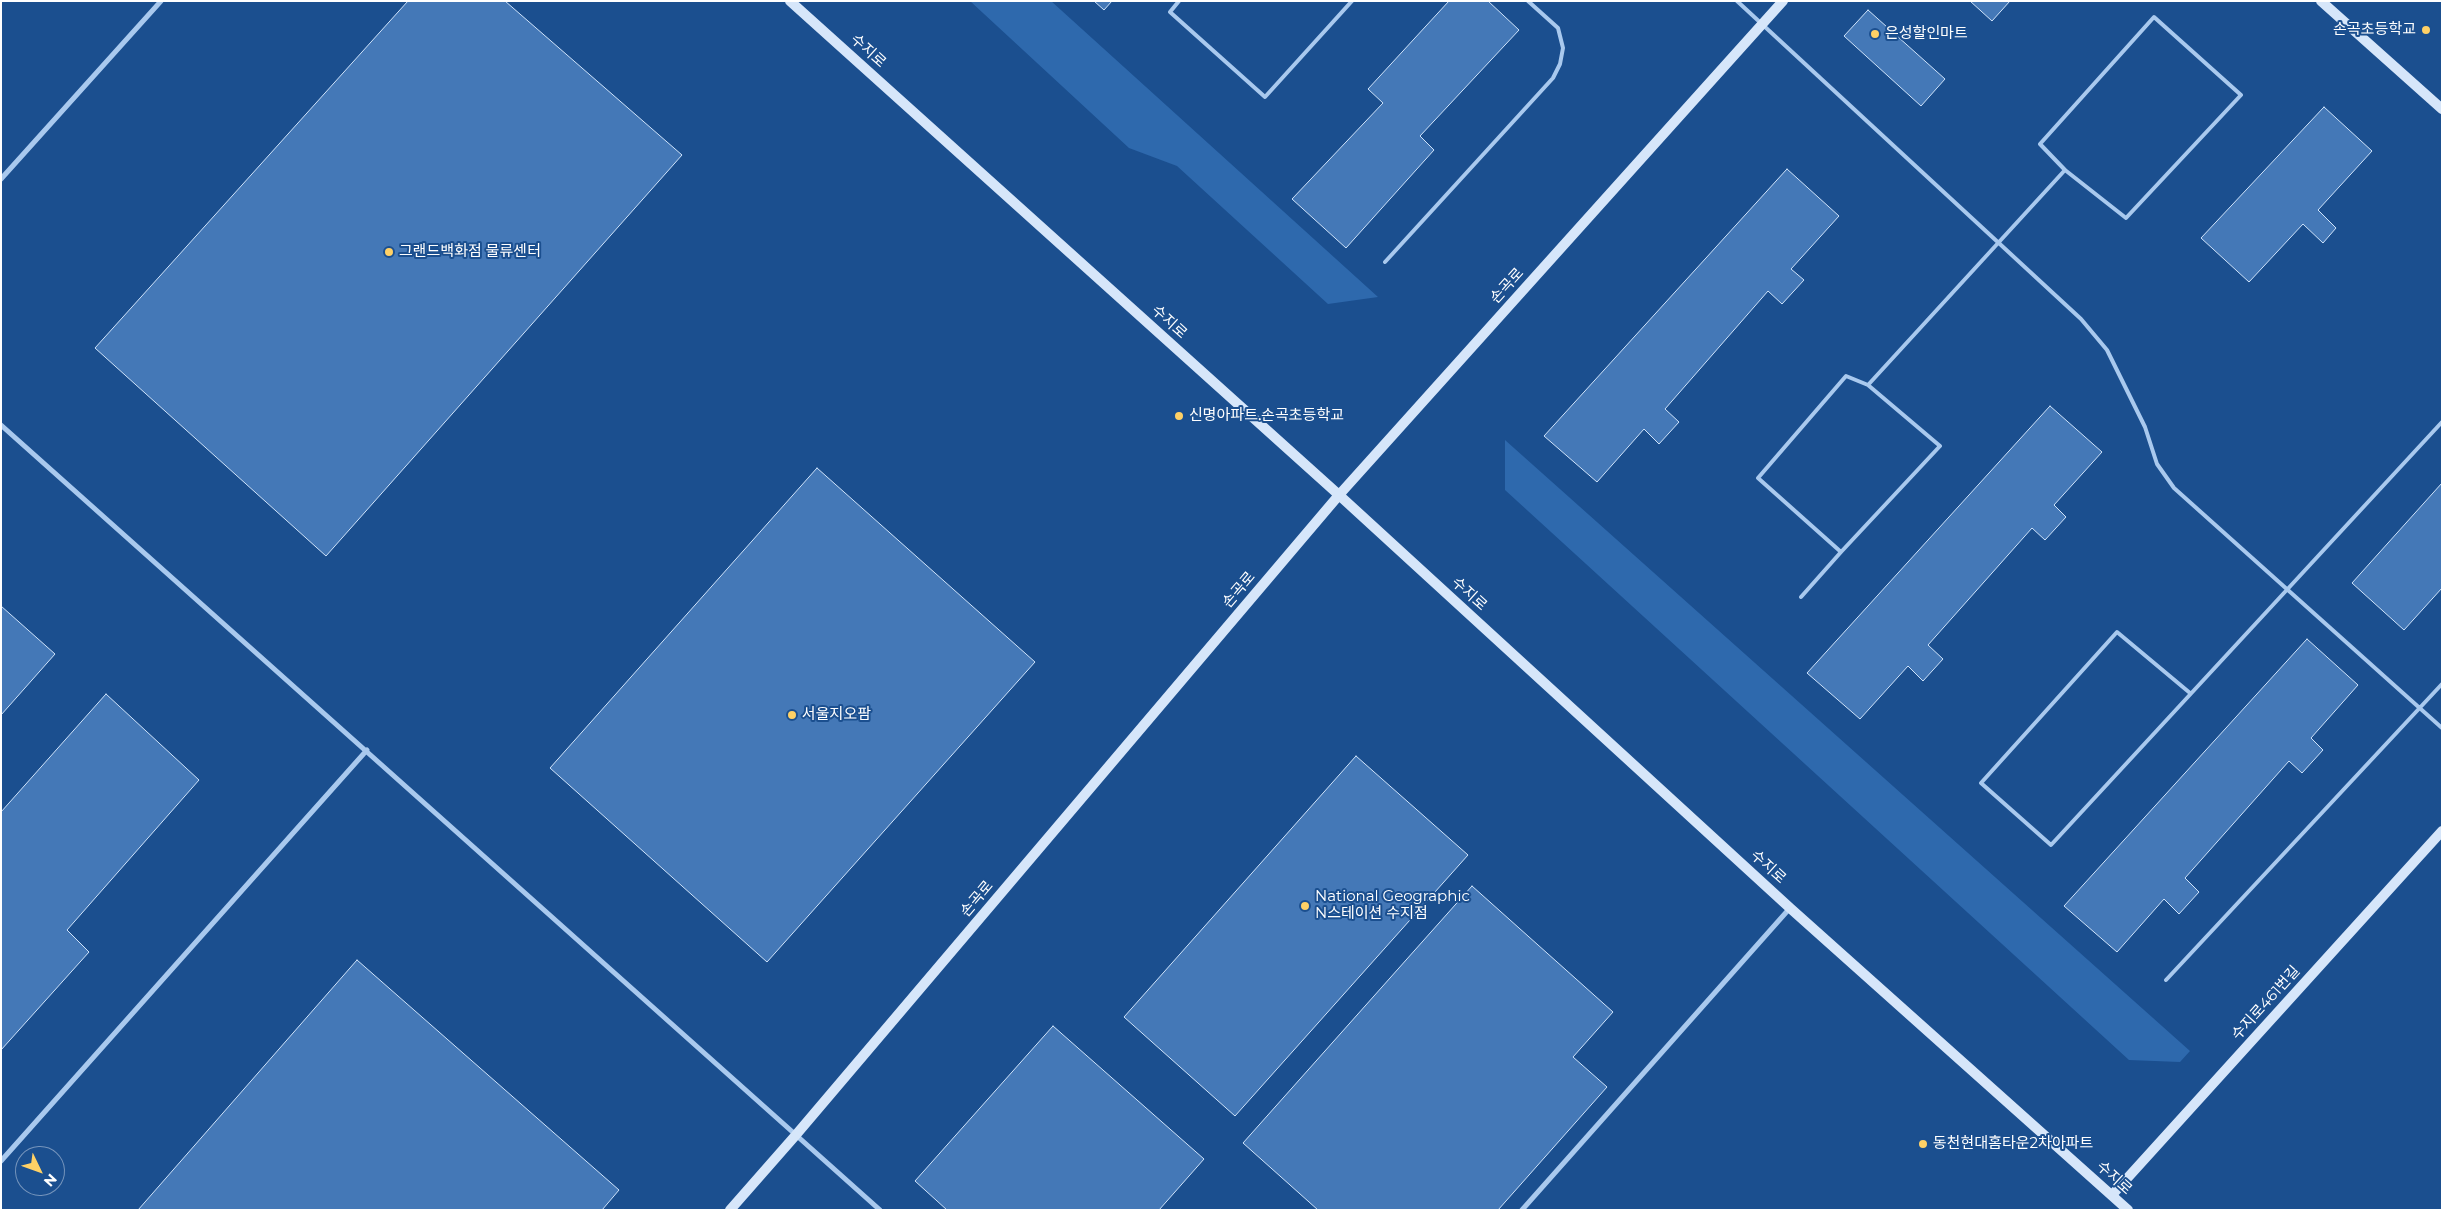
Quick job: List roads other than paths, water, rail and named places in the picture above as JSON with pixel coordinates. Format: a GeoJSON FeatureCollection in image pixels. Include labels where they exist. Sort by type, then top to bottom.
{"type":"FeatureCollection","features":[{"type":"Feature","properties":{"kind":"street"},"geometry":{"type":"LineString","coordinates":[[1,179],[162,1]]}},
{"type":"Feature","properties":{"kind":"street","name":"수지로"},"geometry":{"type":"LineString","coordinates":[[790,1],[1338,496],[1790,908],[2128,1210]]}},
{"type":"Feature","properties":{"kind":"street","name":"손곡로"},"geometry":{"type":"LineString","coordinates":[[730,1210],[795,1136],[1338,496],[1783,1]]}},
{"type":"Feature","properties":{"kind":"street"},"geometry":{"type":"LineString","coordinates":[[2321,1],[2442,109]]}},
{"type":"Feature","properties":{"kind":"street"},"geometry":{"type":"LineString","coordinates":[[1,425],[880,1210]]}},
{"type":"Feature","properties":{"kind":"street"},"geometry":{"type":"LineString","coordinates":[[1,1161],[367,750]]}},
{"type":"Feature","properties":{"kind":"street","name":"수지로461번길"},"geometry":{"type":"LineString","coordinates":[[2112,1195],[2442,831]]}},
{"type":"Feature","properties":{"kind":"street"},"geometry":{"type":"LineString","coordinates":[[1522,1210],[1790,908]]}},
{"type":"Feature","properties":{"kind":"lane"},"geometry":{"type":"LineString","coordinates":[[1179,1],[1170,12],[1265,98],[1352,1]]}},
{"type":"Feature","properties":{"kind":"lane"},"geometry":{"type":"LineString","coordinates":[[1386,262],[1553,78],[1560,64],[1563,48],[1558,28],[1528,1]]}},
{"type":"Feature","properties":{"kind":"lane"},"geometry":{"type":"LineString","coordinates":[[1737,1],[2081,319],[2107,350],[2145,427],[2157,464],[2174,488],[2442,728]]}},
{"type":"Feature","properties":{"kind":"lane"},"geometry":{"type":"LineString","coordinates":[[2154,16],[2241,94],[2126,218],[2065,170],[2040,144],[2154,16]]}},
{"type":"Feature","properties":{"kind":"lane"},"geometry":{"type":"LineString","coordinates":[[1868,385],[2065,170]]}},
{"type":"Feature","properties":{"kind":"lane"},"geometry":{"type":"LineString","coordinates":[[1801,597],[1940,446],[1868,385],[1846,376],[1758,478],[1841,552]]}},
{"type":"Feature","properties":{"kind":"lane"},"geometry":{"type":"LineString","coordinates":[[2190,693],[2117,632],[1981,783],[2051,846],[2286,588],[2442,422]]}},
{"type":"Feature","properties":{"kind":"lane"},"geometry":{"type":"LineString","coordinates":[[2166,980],[2442,684]]}},
{"type":"Feature","properties":{"kind":"place","name":"손곡초등학교"},"geometry":{"type":"Point","coordinates":[2426,30]}},
{"type":"Feature","properties":{"kind":"place","name":"은성할인마트"},"geometry":{"type":"Point","coordinates":[1875,34]}},
{"type":"Feature","properties":{"kind":"place","name":"그랜드백화점 물류센터"},"geometry":{"type":"Point","coordinates":[389,252]}},
{"type":"Feature","properties":{"kind":"place","name":"신명아파트.손곡초등학교"},"geometry":{"type":"Point","coordinates":[1179,416]}},
{"type":"Feature","properties":{"kind":"place","name":"서울지오팜"},"geometry":{"type":"Point","coordinates":[792,715]}},
{"type":"Feature","properties":{"kind":"place","name":"National Geographic N스테이션 수지점"},"geometry":{"type":"Point","coordinates":[1305,906]}},
{"type":"Feature","properties":{"kind":"place","name":"동천현대홈타운2차아파트"},"geometry":{"type":"Point","coordinates":[1923,1144]}}]}
